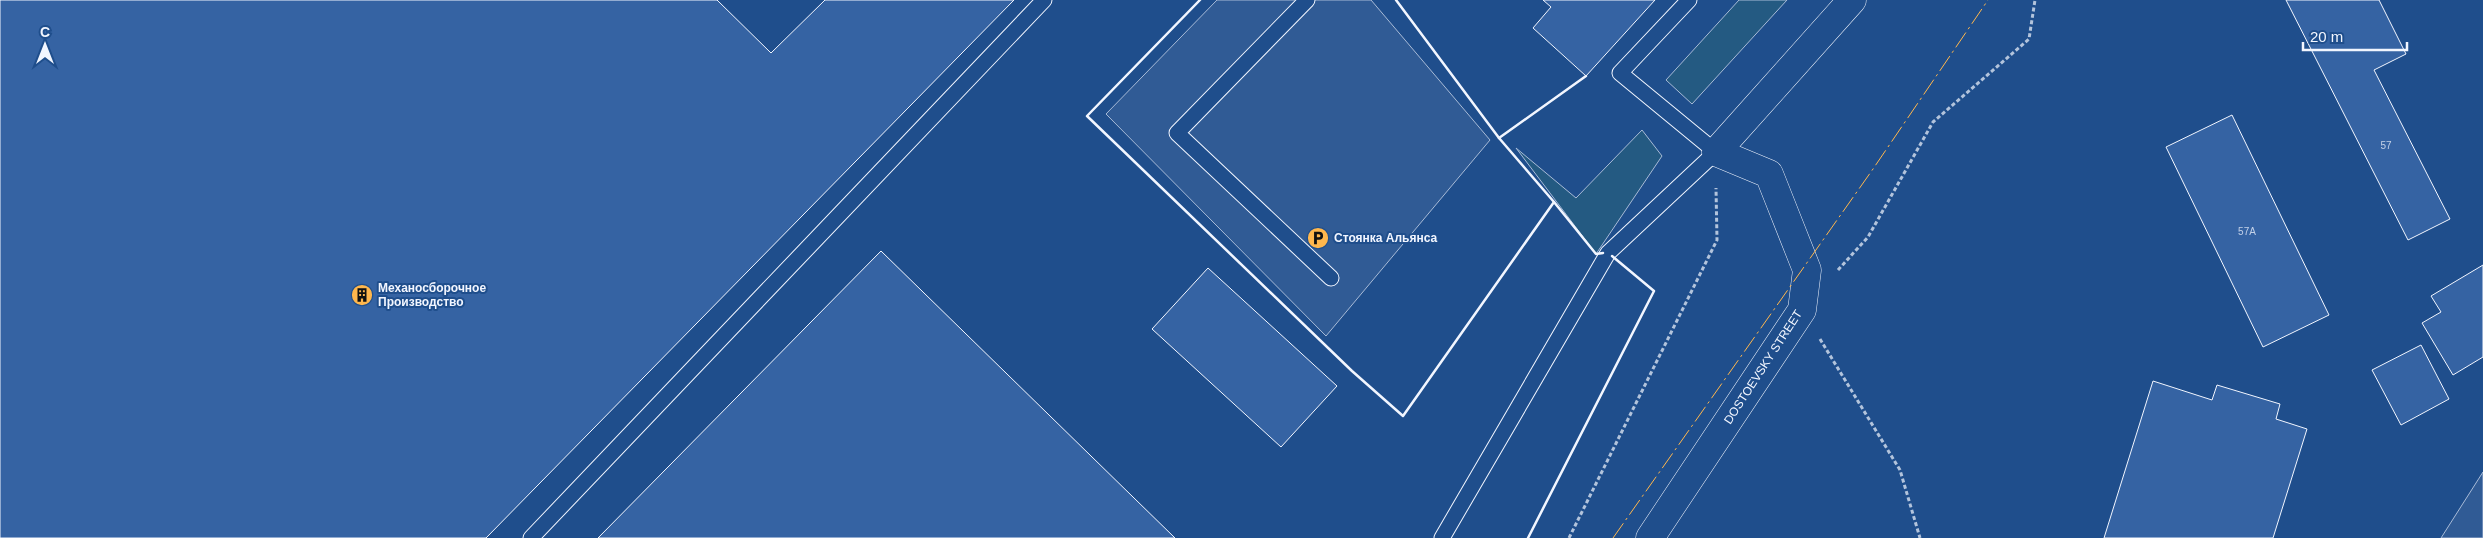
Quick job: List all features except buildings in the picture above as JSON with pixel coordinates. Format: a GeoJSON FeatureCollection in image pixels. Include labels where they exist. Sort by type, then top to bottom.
{"type":"FeatureCollection","features":[{"type":"Feature","properties":{"kind":"street"},"geometry":{"type":"LineString","coordinates":[[1716,152],[1852,0]]}},
{"type":"Feature","properties":{"kind":"street","name":"DOSTOEVSKY STREET"},"geometry":{"type":"LineString","coordinates":[[1650,538],[1802,310],[1807,270],[1769,174],[1716,152]]}},
{"type":"Feature","properties":{"kind":"lane"},"geometry":{"type":"LineString","coordinates":[[531,538],[1044,0]]}},
{"type":"Feature","properties":{"kind":"lane"},"geometry":{"type":"LineString","coordinates":[[1307,0],[1177,133],[1331,278]]}},
{"type":"Feature","properties":{"kind":"lane"},"geometry":{"type":"LineString","coordinates":[[1442,538],[1608,253],[1716,152],[1620,73],[1689,0]]}},
{"type":"Feature","properties":{"kind":"path"},"geometry":{"type":"LineString","coordinates":[[1835,274],[1868,237],[1933,122],[2029,39],[2035,0]]}},
{"type":"Feature","properties":{"kind":"path"},"geometry":{"type":"LineString","coordinates":[[1570,538],[1717,240],[1716,152]]}},
{"type":"Feature","properties":{"kind":"path"},"geometry":{"type":"LineString","coordinates":[[1802,310],[1900,470],[1920,538]]}},
{"type":"Feature","properties":{"kind":"shaded area","name":"Стоянка Альянса"},"geometry":{"type":"Polygon","coordinates":[[[1217,0],[1371,0],[1490,140],[1326,336],[1106,114],[1217,0]]]}},
{"type":"Feature","properties":{"kind":"shaded area"},"geometry":{"type":"Polygon","coordinates":[[[1739,0],[1787,0],[1692,104],[1666,80],[1739,0]]]}},
{"type":"Feature","properties":{"kind":"shaded area"},"geometry":{"type":"Polygon","coordinates":[[[1642,130],[1662,156],[1596,254],[1516,148],[1576,198],[1642,130]]]}},
{"type":"Feature","properties":{"kind":"shaded area"},"geometry":{"type":"Polygon","coordinates":[[[2483,472],[2483,538],[2441,538],[2483,472]]]}},
{"type":"Feature","properties":{"kind":"wall"},"geometry":{"type":"LineString","coordinates":[[1200,0],[1087,116],[1352,371],[1403,416],[1554,202],[1596,254],[1603,253]]}},
{"type":"Feature","properties":{"kind":"wall"},"geometry":{"type":"LineString","coordinates":[[1396,0],[1499,138]]}},
{"type":"Feature","properties":{"kind":"wall"},"geometry":{"type":"LineString","coordinates":[[1554,202],[1499,138],[1586,76]]}},
{"type":"Feature","properties":{"kind":"wall"},"geometry":{"type":"LineString","coordinates":[[1528,538],[1654,291],[1612,256]]}},
{"type":"Feature","properties":{"kind":"power"},"geometry":{"type":"LineString","coordinates":[[1613,538],[1873,169],[1988,0]]}},
{"type":"Feature","properties":{"kind":"place","name":"Стоянка Альянса"},"geometry":{"type":"Point","coordinates":[1318,238]}},
{"type":"Feature","properties":{"kind":"place","name":"Механосборочное Производство"},"geometry":{"type":"Point","coordinates":[362,295]}}]}
